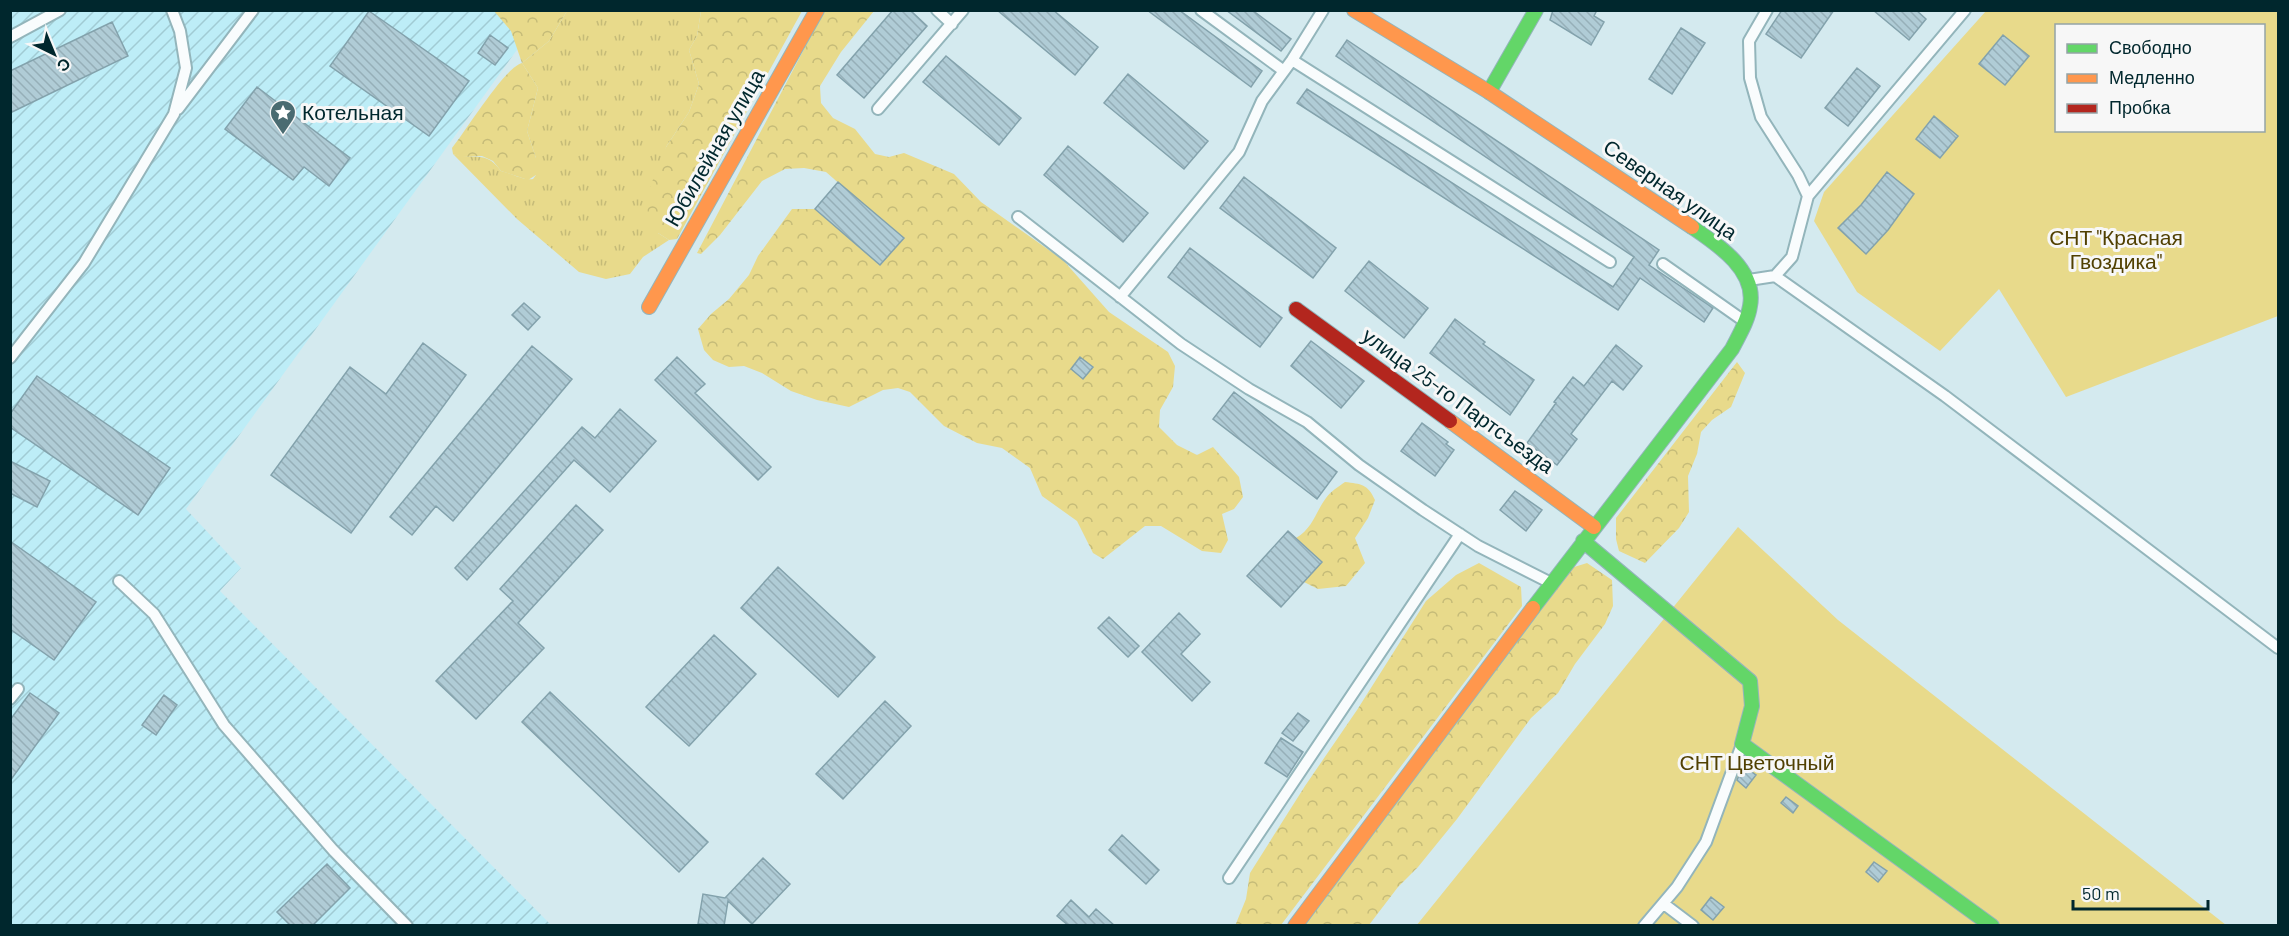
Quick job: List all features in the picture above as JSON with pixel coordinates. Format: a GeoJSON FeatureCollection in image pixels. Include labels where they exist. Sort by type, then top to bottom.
{"type":"FeatureCollection","features":[{"type":"Feature","properties":{"kind":"street","name":"Юбилейная улица"},"geometry":{"type":"LineString","coordinates":[[648,307],[817,10]]}},
{"type":"Feature","properties":{"kind":"street","name":"Северная улица"},"geometry":{"type":"LineString","coordinates":[[1354,10],[1489,92],[1715,243],[1735,261],[1749,280]]}},
{"type":"Feature","properties":{"kind":"street"},"geometry":{"type":"LineString","coordinates":[[1489,92],[1536,10]]}},
{"type":"Feature","properties":{"kind":"street"},"geometry":{"type":"LineString","coordinates":[[1295,926],[1583,541],[1732,349],[1746,323],[1752,302],[1749,280]]}},
{"type":"Feature","properties":{"kind":"street","name":"улица 25-го Партсъезда"},"geometry":{"type":"LineString","coordinates":[[1296,309],[1594,528]]}},
{"type":"Feature","properties":{"kind":"street"},"geometry":{"type":"LineString","coordinates":[[1583,541],[1750,681],[1752,706],[1742,744],[1992,926]]}},
{"type":"Feature","properties":{"kind":"lane"},"geometry":{"type":"LineString","coordinates":[[10,37],[60,10]]}},
{"type":"Feature","properties":{"kind":"lane"},"geometry":{"type":"LineString","coordinates":[[172,10],[180,31],[186,68],[174,114]]}},
{"type":"Feature","properties":{"kind":"lane"},"geometry":{"type":"LineString","coordinates":[[12,354],[84,263],[174,114],[253,10]]}},
{"type":"Feature","properties":{"kind":"lane"},"geometry":{"type":"LineString","coordinates":[[937,10],[952,24]]}},
{"type":"Feature","properties":{"kind":"lane"},"geometry":{"type":"LineString","coordinates":[[878,109],[963,10]]}},
{"type":"Feature","properties":{"kind":"lane"},"geometry":{"type":"LineString","coordinates":[[1201,10],[1284,71]]}},
{"type":"Feature","properties":{"kind":"lane"},"geometry":{"type":"LineString","coordinates":[[1120,297],[1239,152],[1262,101],[1292,60],[1323,10]]}},
{"type":"Feature","properties":{"kind":"lane"},"geometry":{"type":"LineString","coordinates":[[1767,10],[1749,41],[1750,78],[1761,117],[1798,175],[1808,196]]}},
{"type":"Feature","properties":{"kind":"lane"},"geometry":{"type":"LineString","coordinates":[[1749,280],[1775,276],[1792,257],[1808,196],[1965,10]]}},
{"type":"Feature","properties":{"kind":"lane"},"geometry":{"type":"LineString","coordinates":[[1292,60],[1610,262]]}},
{"type":"Feature","properties":{"kind":"lane"},"geometry":{"type":"LineString","coordinates":[[1018,217],[1181,344],[1250,389],[1307,422],[1359,465],[1478,546],[1552,583]]}},
{"type":"Feature","properties":{"kind":"lane"},"geometry":{"type":"LineString","coordinates":[[1664,264],[1746,323]]}},
{"type":"Feature","properties":{"kind":"lane"},"geometry":{"type":"LineString","coordinates":[[1775,276],[1946,396],[2278,648]]}},
{"type":"Feature","properties":{"kind":"lane"},"geometry":{"type":"LineString","coordinates":[[1229,878],[1461,534]]}},
{"type":"Feature","properties":{"kind":"lane"},"geometry":{"type":"LineString","coordinates":[[119,581],[154,614],[224,725],[333,850],[407,926]]}},
{"type":"Feature","properties":{"kind":"lane"},"geometry":{"type":"LineString","coordinates":[[10,699],[18,689]]}},
{"type":"Feature","properties":{"kind":"lane"},"geometry":{"type":"LineString","coordinates":[[1644,926],[1664,904],[1706,842],[1742,744]]}},
{"type":"Feature","properties":{"kind":"lane"},"geometry":{"type":"LineString","coordinates":[[1664,904],[1693,926]]}},
{"type":"Feature","properties":{"kind":"shaded area"},"geometry":{"type":"Polygon","coordinates":[[[10,11],[545,11],[186,509],[241,568],[220,591],[551,925],[11,925],[10,11]]]}},
{"type":"Feature","properties":{"kind":"green space"},"geometry":{"type":"Polygon","coordinates":[[[494,11],[567,11],[549,41],[522,63],[511,31],[494,11]]]}},
{"type":"Feature","properties":{"kind":"green space"},"geometry":{"type":"Polygon","coordinates":[[[567,11],[701,11],[697,36],[689,50],[699,84],[689,112],[666,147],[658,233],[669,240],[643,257],[630,274],[606,279],[579,272],[517,219],[453,154],[484,158],[490,160],[501,171],[533,179],[536,175],[536,158],[527,131],[538,88],[522,63],[549,41],[567,11]]]}},
{"type":"Feature","properties":{"kind":"green space"},"geometry":{"type":"Polygon","coordinates":[[[701,11],[802,11],[677,239],[669,240],[658,233],[648,216],[646,197],[666,147],[689,112],[699,84],[689,50],[697,36],[701,11]]]}},
{"type":"Feature","properties":{"kind":"green space"},"geometry":{"type":"Polygon","coordinates":[[[824,11],[874,11],[841,52],[820,86],[821,103],[833,118],[855,129],[875,154],[889,157],[904,153],[954,174],[981,202],[1063,260],[1109,312],[1168,352],[1175,366],[1173,387],[1160,410],[1159,427],[1177,445],[1197,455],[1213,447],[1239,477],[1243,497],[1234,509],[1222,514],[1228,540],[1221,553],[1202,551],[1161,526],[1145,526],[1103,559],[1093,553],[1077,521],[1042,496],[1030,468],[1002,448],[977,443],[944,426],[910,392],[898,388],[883,390],[849,407],[791,391],[762,373],[744,366],[729,367],[713,360],[704,350],[698,329],[729,299],[749,275],[758,256],[792,209],[815,209],[880,265],[903,239],[826,172],[804,168],[785,169],[762,181],[720,235],[701,254],[697,253],[824,11]]]}},
{"type":"Feature","properties":{"kind":"green space","name":"СНТ \"Красная Гвоздика\""},"geometry":{"type":"Polygon","coordinates":[[[1986,11],[2278,11],[2278,316],[2066,397],[1999,289],[1940,351],[1857,292],[1814,221],[1824,192],[1986,11]]]}},
{"type":"Feature","properties":{"kind":"green space"},"geometry":{"type":"Polygon","coordinates":[[[522,63],[538,88],[527,131],[536,158],[536,175],[528,180],[501,171],[493,161],[482,156],[462,157],[453,154],[452,148],[496,87],[515,67],[522,63]]]}},
{"type":"Feature","properties":{"kind":"green space"},"geometry":{"type":"Polygon","coordinates":[[[1737,362],[1745,373],[1731,407],[1712,420],[1701,432],[1697,454],[1688,476],[1689,512],[1679,528],[1645,563],[1619,551],[1616,539],[1616,518],[1737,362]]]}},
{"type":"Feature","properties":{"kind":"green space"},"geometry":{"type":"Polygon","coordinates":[[[1345,482],[1363,486],[1370,491],[1375,500],[1368,518],[1355,538],[1365,563],[1346,586],[1318,589],[1304,582],[1322,562],[1296,538],[1310,525],[1328,496],[1345,482]]]}},
{"type":"Feature","properties":{"kind":"green space","name":"СНТ Цветочный"},"geometry":{"type":"Polygon","coordinates":[[[1738,527],[1838,620],[2226,925],[1416,926],[1738,527]]]}},
{"type":"Feature","properties":{"kind":"green space"},"geometry":{"type":"Polygon","coordinates":[[[1479,563],[1521,587],[1522,606],[1281,925],[1235,926],[1246,899],[1250,873],[1426,601],[1456,575],[1479,563]]]}},
{"type":"Feature","properties":{"kind":"green space"},"geometry":{"type":"Polygon","coordinates":[[[1587,563],[1612,580],[1613,606],[1605,624],[1575,664],[1558,693],[1531,718],[1457,819],[1418,867],[1398,887],[1369,925],[1300,926],[1571,568],[1587,563]]]}},
{"type":"Feature","properties":{"kind":"building"},"geometry":{"type":"Polygon","coordinates":[[[893,10],[910,10],[927,26],[864,98],[837,75],[893,10]]]}},
{"type":"Feature","properties":{"kind":"building"},"geometry":{"type":"Polygon","coordinates":[[[997,10],[1053,10],[1098,47],[1075,75],[997,10]]]}},
{"type":"Feature","properties":{"kind":"building"},"geometry":{"type":"Polygon","coordinates":[[[1147,10],[1179,10],[1262,71],[1251,87],[1147,10]]]}},
{"type":"Feature","properties":{"kind":"building"},"geometry":{"type":"Polygon","coordinates":[[[1226,10],[1252,10],[1291,39],[1281,51],[1226,10]]]}},
{"type":"Feature","properties":{"kind":"building"},"geometry":{"type":"Polygon","coordinates":[[[1553,10],[1597,10],[1594,16],[1604,22],[1591,45],[1550,20],[1553,10]]]}},
{"type":"Feature","properties":{"kind":"building"},"geometry":{"type":"Polygon","coordinates":[[[1782,10],[1834,10],[1801,58],[1766,34],[1782,10]]]}},
{"type":"Feature","properties":{"kind":"building"},"geometry":{"type":"Polygon","coordinates":[[[1873,10],[1916,10],[1926,19],[1909,40],[1873,10]]]}},
{"type":"Feature","properties":{"kind":"building"},"geometry":{"type":"Polygon","coordinates":[[[369,11],[469,81],[429,136],[330,66],[369,11]]]}},
{"type":"Feature","properties":{"kind":"building"},"geometry":{"type":"Polygon","coordinates":[[[112,22],[128,56],[10,113],[10,71],[112,22]]]}},
{"type":"Feature","properties":{"kind":"building"},"geometry":{"type":"Polygon","coordinates":[[[1681,28],[1705,43],[1672,94],[1649,79],[1681,28]]]}},
{"type":"Feature","properties":{"kind":"building"},"geometry":{"type":"Polygon","coordinates":[[[490,35],[508,48],[495,65],[478,53],[490,35]]]}},
{"type":"Feature","properties":{"kind":"building"},"geometry":{"type":"Polygon","coordinates":[[[2003,35],[2029,56],[2005,85],[1979,64],[2003,35]]]}},
{"type":"Feature","properties":{"kind":"building"},"geometry":{"type":"Polygon","coordinates":[[[1347,40],[1659,250],[1649,265],[1713,308],[1704,322],[1640,278],[1618,310],[1297,103],[1307,89],[1613,287],[1634,257],[1336,56],[1347,40]]]}},
{"type":"Feature","properties":{"kind":"building"},"geometry":{"type":"Polygon","coordinates":[[[946,56],[1021,118],[999,145],[923,82],[946,56]]]}},
{"type":"Feature","properties":{"kind":"building"},"geometry":{"type":"Polygon","coordinates":[[[1857,68],[1880,86],[1848,126],[1825,108],[1857,68]]]}},
{"type":"Feature","properties":{"kind":"building"},"geometry":{"type":"Polygon","coordinates":[[[1128,74],[1208,141],[1184,169],[1104,103],[1128,74]]]}},
{"type":"Feature","properties":{"kind":"building"},"geometry":{"type":"Polygon","coordinates":[[[257,87],[350,158],[329,186],[304,167],[293,180],[225,129],[257,87]]]}},
{"type":"Feature","properties":{"kind":"building"},"geometry":{"type":"Polygon","coordinates":[[[1934,116],[1958,136],[1940,158],[1916,139],[1934,116]]]}},
{"type":"Feature","properties":{"kind":"building"},"geometry":{"type":"Polygon","coordinates":[[[1068,146],[1148,213],[1123,242],[1044,175],[1068,146]]]}},
{"type":"Feature","properties":{"kind":"building"},"geometry":{"type":"Polygon","coordinates":[[[1887,172],[1914,194],[1888,230],[1866,254],[1838,228],[1861,205],[1887,172]]]}},
{"type":"Feature","properties":{"kind":"building"},"geometry":{"type":"Polygon","coordinates":[[[1244,177],[1336,248],[1313,278],[1220,208],[1244,177]]]}},
{"type":"Feature","properties":{"kind":"building"},"geometry":{"type":"Polygon","coordinates":[[[838,182],[904,238],[880,265],[815,209],[838,182]]]}},
{"type":"Feature","properties":{"kind":"building"},"geometry":{"type":"Polygon","coordinates":[[[1190,248],[1282,318],[1260,347],[1168,277],[1190,248]]]}},
{"type":"Feature","properties":{"kind":"building"},"geometry":{"type":"Polygon","coordinates":[[[1369,261],[1428,308],[1404,338],[1345,291],[1369,261]]]}},
{"type":"Feature","properties":{"kind":"building"},"geometry":{"type":"Polygon","coordinates":[[[524,303],[540,317],[528,330],[512,315],[524,303]]]}},
{"type":"Feature","properties":{"kind":"building"},"geometry":{"type":"Polygon","coordinates":[[[1455,319],[1485,342],[1483,344],[1534,380],[1510,415],[1430,353],[1455,319]]]}},
{"type":"Feature","properties":{"kind":"building"},"geometry":{"type":"Polygon","coordinates":[[[1311,341],[1364,381],[1341,408],[1291,366],[1311,341]]]}},
{"type":"Feature","properties":{"kind":"building"},"geometry":{"type":"Polygon","coordinates":[[[423,343],[466,375],[351,533],[271,475],[350,367],[386,394],[423,343]]]}},
{"type":"Feature","properties":{"kind":"building"},"geometry":{"type":"Polygon","coordinates":[[[1616,345],[1642,366],[1623,390],[1612,381],[1571,434],[1577,439],[1557,465],[1527,443],[1573,377],[1584,386],[1616,345]]]}},
{"type":"Feature","properties":{"kind":"building"},"geometry":{"type":"Polygon","coordinates":[[[532,346],[572,379],[453,521],[436,506],[412,535],[390,517],[532,346]]]}},
{"type":"Feature","properties":{"kind":"building"},"geometry":{"type":"Polygon","coordinates":[[[677,357],[705,384],[695,393],[771,467],[758,480],[655,380],[677,357]]]}},
{"type":"Feature","properties":{"kind":"building"},"geometry":{"type":"Polygon","coordinates":[[[1080,357],[1093,367],[1083,379],[1071,369],[1080,357]]]}},
{"type":"Feature","properties":{"kind":"building"},"geometry":{"type":"Polygon","coordinates":[[[37,376],[170,468],[138,515],[10,427],[10,414],[37,376]]]}},
{"type":"Feature","properties":{"kind":"building"},"geometry":{"type":"Polygon","coordinates":[[[1234,392],[1337,472],[1317,499],[1213,419],[1234,392]]]}},
{"type":"Feature","properties":{"kind":"building"},"geometry":{"type":"Polygon","coordinates":[[[620,409],[656,441],[610,492],[574,460],[467,580],[455,568],[582,427],[595,438],[620,409]]]}},
{"type":"Feature","properties":{"kind":"building"},"geometry":{"type":"Polygon","coordinates":[[[1422,423],[1448,442],[1446,444],[1454,450],[1435,476],[1401,451],[1422,423]]]}},
{"type":"Feature","properties":{"kind":"building"},"geometry":{"type":"Polygon","coordinates":[[[10,461],[50,481],[37,507],[10,493],[10,461]]]}},
{"type":"Feature","properties":{"kind":"building"},"geometry":{"type":"Polygon","coordinates":[[[1515,491],[1542,510],[1526,531],[1500,510],[1515,491]]]}},
{"type":"Feature","properties":{"kind":"building"},"geometry":{"type":"Polygon","coordinates":[[[576,505],[603,530],[518,623],[544,648],[476,719],[436,681],[513,601],[500,589],[576,505]]]}},
{"type":"Feature","properties":{"kind":"building"},"geometry":{"type":"Polygon","coordinates":[[[1288,531],[1322,562],[1281,607],[1247,576],[1288,531]]]}},
{"type":"Feature","properties":{"kind":"building"},"geometry":{"type":"Polygon","coordinates":[[[10,541],[96,602],[54,660],[10,629],[10,541]]]}},
{"type":"Feature","properties":{"kind":"building"},"geometry":{"type":"Polygon","coordinates":[[[778,567],[875,657],[838,697],[741,608],[778,567]]]}},
{"type":"Feature","properties":{"kind":"building"},"geometry":{"type":"Polygon","coordinates":[[[1179,613],[1200,634],[1181,654],[1210,682],[1192,701],[1142,652],[1179,613]]]}},
{"type":"Feature","properties":{"kind":"building"},"geometry":{"type":"Polygon","coordinates":[[[1109,617],[1139,646],[1128,657],[1098,628],[1109,617]]]}},
{"type":"Feature","properties":{"kind":"building"},"geometry":{"type":"Polygon","coordinates":[[[714,635],[756,674],[689,746],[646,707],[714,635]]]}},
{"type":"Feature","properties":{"kind":"building"},"geometry":{"type":"Polygon","coordinates":[[[550,692],[708,842],[679,872],[522,722],[550,692]]]}},
{"type":"Feature","properties":{"kind":"building"},"geometry":{"type":"Polygon","coordinates":[[[30,693],[59,713],[10,781],[10,720],[30,693]]]}},
{"type":"Feature","properties":{"kind":"building"},"geometry":{"type":"Polygon","coordinates":[[[164,695],[177,705],[156,735],[142,725],[164,695]]]}},
{"type":"Feature","properties":{"kind":"building"},"geometry":{"type":"Polygon","coordinates":[[[885,701],[911,726],[843,799],[816,774],[885,701]]]}},
{"type":"Feature","properties":{"kind":"building"},"geometry":{"type":"Polygon","coordinates":[[[1298,713],[1309,721],[1293,741],[1282,733],[1298,713]]]}},
{"type":"Feature","properties":{"kind":"building"},"geometry":{"type":"Polygon","coordinates":[[[1281,738],[1303,752],[1287,777],[1265,763],[1281,738]]]}},
{"type":"Feature","properties":{"kind":"building"},"geometry":{"type":"Polygon","coordinates":[[[1743,766],[1756,775],[1746,788],[1737,780],[1743,766]]]}},
{"type":"Feature","properties":{"kind":"building"},"geometry":{"type":"Polygon","coordinates":[[[1786,797],[1798,806],[1793,813],[1781,803],[1786,797]]]}},
{"type":"Feature","properties":{"kind":"building"},"geometry":{"type":"Polygon","coordinates":[[[1122,835],[1159,870],[1146,884],[1109,850],[1122,835]]]}},
{"type":"Feature","properties":{"kind":"building"},"geometry":{"type":"Polygon","coordinates":[[[763,858],[790,884],[752,924],[728,901],[724,926],[698,924],[703,894],[725,898],[763,858]]]}},
{"type":"Feature","properties":{"kind":"building"},"geometry":{"type":"Polygon","coordinates":[[[1874,862],[1887,871],[1878,882],[1866,872],[1874,862]]]}},
{"type":"Feature","properties":{"kind":"building"},"geometry":{"type":"Polygon","coordinates":[[[327,864],[350,888],[312,926],[291,926],[277,912],[327,864]]]}},
{"type":"Feature","properties":{"kind":"building"},"geometry":{"type":"Polygon","coordinates":[[[1711,897],[1724,907],[1713,920],[1701,910],[1711,897]]]}},
{"type":"Feature","properties":{"kind":"building"},"geometry":{"type":"Polygon","coordinates":[[[1071,900],[1089,917],[1096,909],[1115,926],[1069,926],[1057,916],[1071,900]]]}},
{"type":"Feature","properties":{"kind":"traffic: fast"},"geometry":{"type":"LineString","coordinates":[[1489,92],[1536,10]]}},
{"type":"Feature","properties":{"kind":"traffic: fast"},"geometry":{"type":"LineString","coordinates":[[1533,608],[1732,349],[1745,323],[1751,293],[1741,270],[1733,259],[1713,241],[1692,227]]}},
{"type":"Feature","properties":{"kind":"traffic: fast"},"geometry":{"type":"LineString","coordinates":[[1583,541],[1750,681],[1752,706],[1742,744],[1992,926]]}},
{"type":"Feature","properties":{"kind":"traffic: slow"},"geometry":{"type":"LineString","coordinates":[[649,307],[817,10]]}},
{"type":"Feature","properties":{"kind":"traffic: slow"},"geometry":{"type":"LineString","coordinates":[[1354,10],[1489,92],[1692,227]]}},
{"type":"Feature","properties":{"kind":"traffic: slow"},"geometry":{"type":"LineString","coordinates":[[1450,421],[1594,527]]}},
{"type":"Feature","properties":{"kind":"traffic: slow"},"geometry":{"type":"LineString","coordinates":[[1295,926],[1533,608]]}},
{"type":"Feature","properties":{"kind":"traffic: jam"},"geometry":{"type":"LineString","coordinates":[[1296,309],[1450,421]]}},
{"type":"Feature","properties":{"kind":"place","name":"Котельная"},"geometry":{"type":"Point","coordinates":[283,136]}}]}
